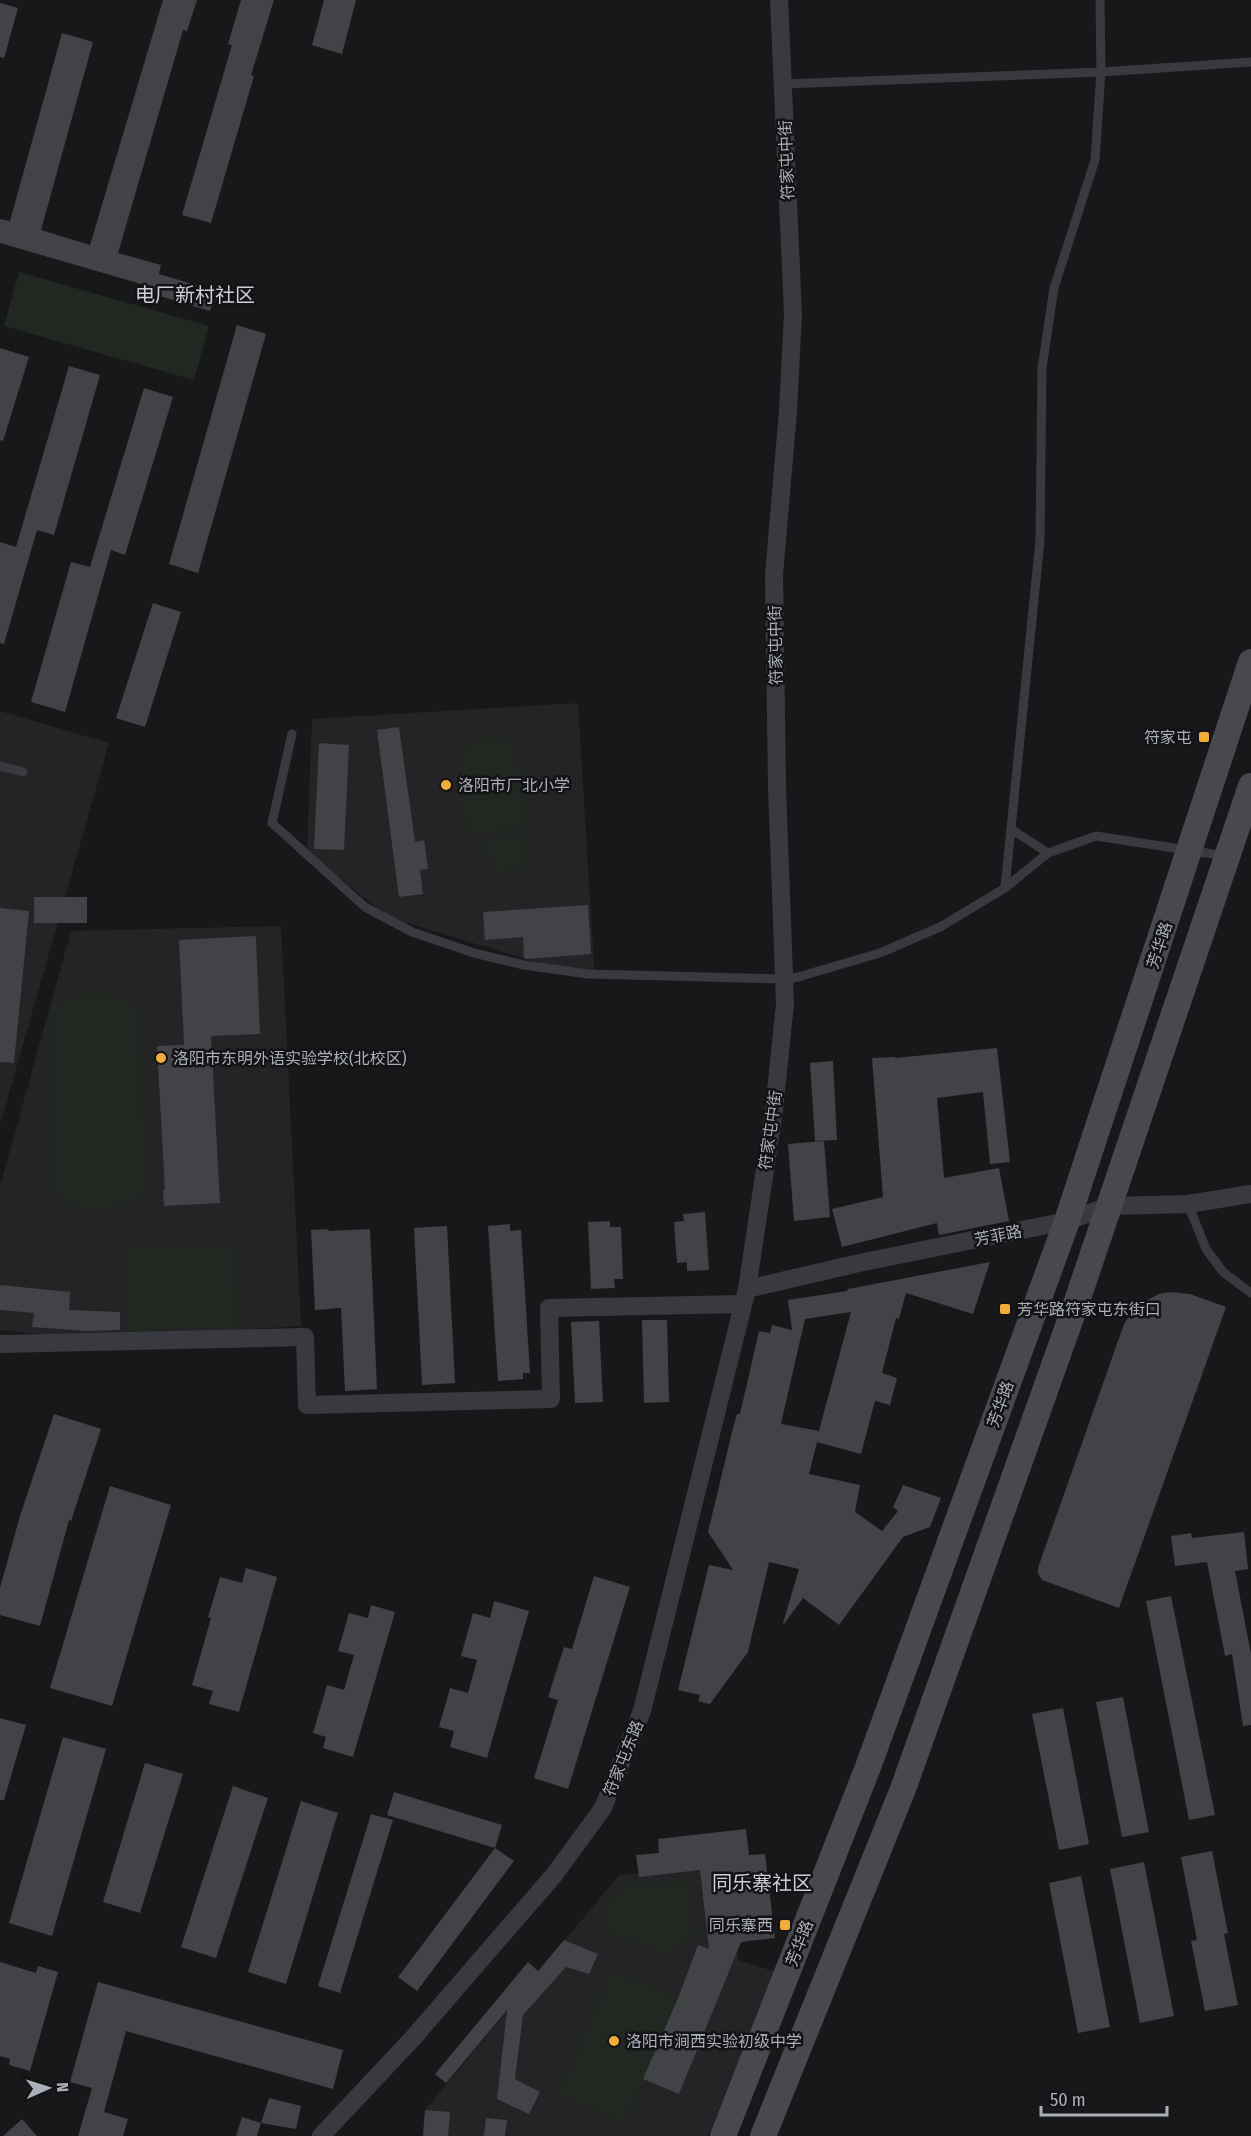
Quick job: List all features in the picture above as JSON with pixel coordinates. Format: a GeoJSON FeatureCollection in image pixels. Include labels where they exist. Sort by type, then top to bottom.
{"type":"FeatureCollection","features":[{"type":"Feature","properties":{"kind":"main road","name":"芳华路"},"geometry":{"type":"LineString","coordinates":[[723,2136],[868,1767],[1067,1221],[1251,662]]}},
{"type":"Feature","properties":{"kind":"main road"},"geometry":{"type":"LineString","coordinates":[[763,2136],[903,1789],[1077,1301],[1251,786]]}},
{"type":"Feature","properties":{"kind":"street","name":"符家屯中街"},"geometry":{"type":"LineString","coordinates":[[745,1296],[774,1110],[785,1004],[777,786],[774,575],[788,411],[793,314],[779,0]]}},
{"type":"Feature","properties":{"kind":"street","name":"芳菲路"},"geometry":{"type":"LineString","coordinates":[[0,1344],[305,1337],[307,1405],[551,1399],[549,1308],[745,1296],[859,1263],[1067,1221],[1109,1206],[1188,1204],[1251,1194]]}},
{"type":"Feature","properties":{"kind":"street","name":"符家屯东路"},"geometry":{"type":"LineString","coordinates":[[321,2136],[413,2038],[554,1875],[603,1808],[642,1712],[745,1296]]}},
{"type":"Feature","properties":{"kind":"lane"},"geometry":{"type":"LineString","coordinates":[[1005,888],[1040,540],[1042,368],[1054,288],[1095,160],[1101,72],[1100,0]]}},
{"type":"Feature","properties":{"kind":"lane"},"geometry":{"type":"LineString","coordinates":[[783,84],[1101,72],[1251,62]]}},
{"type":"Feature","properties":{"kind":"lane"},"geometry":{"type":"LineString","coordinates":[[292,734],[272,823],[365,907],[412,932],[474,953],[514,963],[588,974],[785,979],[880,953],[942,926],[1005,888],[1048,853],[1096,836],[1228,856]]}},
{"type":"Feature","properties":{"kind":"lane"},"geometry":{"type":"LineString","coordinates":[[0,766],[23,772]]}},
{"type":"Feature","properties":{"kind":"lane"},"geometry":{"type":"LineString","coordinates":[[1011,829],[1048,853]]}},
{"type":"Feature","properties":{"kind":"lane"},"geometry":{"type":"LineString","coordinates":[[1188,1204],[1206,1249],[1224,1272],[1251,1293]]}},
{"type":"Feature","properties":{"kind":"shaded area"},"geometry":{"type":"Polygon","coordinates":[[[19,272],[209,326],[194,380],[4,326],[19,272]]]}},
{"type":"Feature","properties":{"kind":"shaded area","name":"洛阳市厂北小学"},"geometry":{"type":"Polygon","coordinates":[[[578,703],[595,980],[388,917],[307,851],[312,719],[578,703]]]}},
{"type":"Feature","properties":{"kind":"shaded area"},"geometry":{"type":"Polygon","coordinates":[[[0,711],[109,743],[0,1125],[0,711]]]}},
{"type":"Feature","properties":{"kind":"shaded area"},"geometry":{"type":"Polygon","coordinates":[[[494,736],[506,739],[516,748],[528,828],[467,835],[458,756],[474,742],[494,736]]]}},
{"type":"Feature","properties":{"kind":"shaded area"},"geometry":{"type":"Polygon","coordinates":[[[523,833],[528,868],[491,873],[486,838],[523,833]]]}},
{"type":"Feature","properties":{"kind":"shaded area","name":"洛阳市东明外语实验学校(北校区)"},"geometry":{"type":"Polygon","coordinates":[[[281,926],[301,1326],[126,1337],[0,1330],[0,1186],[71,931],[281,926]]]}},
{"type":"Feature","properties":{"kind":"shaded area"},"geometry":{"type":"Polygon","coordinates":[[[92,993],[118,996],[138,1014],[147,1188],[136,1200],[105,1211],[88,1212],[72,1206],[54,1191],[51,1019],[59,1006],[67,999],[92,993]]]}},
{"type":"Feature","properties":{"kind":"shaded area"},"geometry":{"type":"Polygon","coordinates":[[[234,1244],[238,1327],[129,1331],[125,1248],[234,1244]]]}},
{"type":"Feature","properties":{"kind":"shaded area","name":"洛阳市涧西实验初级中学"},"geometry":{"type":"Polygon","coordinates":[[[700,1870],[735,1889],[738,1960],[776,1972],[708,2136],[423,2136],[425,2110],[619,1875],[700,1870]]]}},
{"type":"Feature","properties":{"kind":"shaded area"},"geometry":{"type":"Polygon","coordinates":[[[689,1881],[695,1935],[665,1954],[605,1931],[600,1913],[623,1885],[689,1881]]]}},
{"type":"Feature","properties":{"kind":"shaded area"},"geometry":{"type":"Polygon","coordinates":[[[612,1970],[678,1998],[624,2124],[558,2095],[612,1970]]]}},
{"type":"Feature","properties":{"kind":"building"},"geometry":{"type":"Polygon","coordinates":[[[163,0],[197,0],[187,31],[183,30],[118,253],[161,265],[159,274],[216,291],[210,311],[153,294],[155,288],[0,243],[0,219],[10,221],[62,33],[93,42],[41,230],[90,245],[163,0]]]}},
{"type":"Feature","properties":{"kind":"building"},"geometry":{"type":"Polygon","coordinates":[[[241,0],[274,0],[211,223],[182,215],[232,45],[228,44],[241,0]]]}},
{"type":"Feature","properties":{"kind":"building"},"geometry":{"type":"Polygon","coordinates":[[[324,0],[356,0],[342,54],[312,45],[324,0]]]}},
{"type":"Feature","properties":{"kind":"building"},"geometry":{"type":"Polygon","coordinates":[[[0,3],[18,8],[4,58],[0,57],[0,3]]]}},
{"type":"Feature","properties":{"kind":"building"},"geometry":{"type":"Polygon","coordinates":[[[237,325],[266,334],[198,573],[169,564],[237,325]]]}},
{"type":"Feature","properties":{"kind":"building"},"geometry":{"type":"Polygon","coordinates":[[[0,348],[29,357],[3,441],[0,440],[0,348]]]}},
{"type":"Feature","properties":{"kind":"building"},"geometry":{"type":"Polygon","coordinates":[[[69,366],[100,375],[54,535],[37,530],[4,644],[0,643],[0,542],[16,547],[69,366]]]}},
{"type":"Feature","properties":{"kind":"building"},"geometry":{"type":"Polygon","coordinates":[[[144,388],[173,397],[125,555],[111,550],[65,712],[31,702],[71,562],[90,567],[144,388]]]}},
{"type":"Feature","properties":{"kind":"building"},"geometry":{"type":"Polygon","coordinates":[[[153,603],[181,612],[145,727],[116,718],[153,603]]]}},
{"type":"Feature","properties":{"kind":"building"},"geometry":{"type":"Polygon","coordinates":[[[399,727],[415,842],[424,840],[428,869],[420,870],[423,894],[399,897],[377,730],[399,727]]]}},
{"type":"Feature","properties":{"kind":"building"},"geometry":{"type":"Polygon","coordinates":[[[319,743],[349,745],[344,850],[314,849],[319,743]]]}},
{"type":"Feature","properties":{"kind":"building"},"geometry":{"type":"Polygon","coordinates":[[[34,897],[87,897],[87,923],[34,923],[34,897]]]}},
{"type":"Feature","properties":{"kind":"building"},"geometry":{"type":"Polygon","coordinates":[[[588,905],[591,954],[527,959],[524,958],[523,937],[485,940],[483,912],[588,905]]]}},
{"type":"Feature","properties":{"kind":"building"},"geometry":{"type":"Polygon","coordinates":[[[0,908],[29,911],[14,1063],[0,1062],[0,908]]]}},
{"type":"Feature","properties":{"kind":"building"},"geometry":{"type":"Polygon","coordinates":[[[256,936],[260,1034],[211,1036],[220,1203],[164,1206],[157,1046],[184,1045],[179,940],[256,936]]]}},
{"type":"Feature","properties":{"kind":"building"},"geometry":{"type":"Polygon","coordinates":[[[997,1048],[1010,1162],[990,1164],[983,1092],[937,1098],[944,1178],[999,1168],[1009,1221],[939,1235],[937,1223],[842,1247],[832,1209],[883,1197],[872,1058],[895,1058],[997,1048]]]}},
{"type":"Feature","properties":{"kind":"building"},"geometry":{"type":"Polygon","coordinates":[[[833,1061],[837,1140],[815,1141],[810,1063],[833,1061]]]}},
{"type":"Feature","properties":{"kind":"building"},"geometry":{"type":"Polygon","coordinates":[[[824,1141],[830,1217],[794,1221],[788,1144],[824,1141]]]}},
{"type":"Feature","properties":{"kind":"building"},"geometry":{"type":"Polygon","coordinates":[[[705,1212],[709,1270],[687,1271],[687,1262],[677,1263],[674,1222],[684,1221],[683,1214],[705,1212]]]}},
{"type":"Feature","properties":{"kind":"building"},"geometry":{"type":"Polygon","coordinates":[[[610,1221],[610,1227],[621,1227],[623,1279],[614,1279],[615,1288],[591,1289],[588,1222],[610,1221]]]}},
{"type":"Feature","properties":{"kind":"building"},"geometry":{"type":"Polygon","coordinates":[[[510,1224],[510,1231],[521,1230],[530,1373],[523,1373],[523,1379],[498,1381],[488,1226],[510,1224]]]}},
{"type":"Feature","properties":{"kind":"building"},"geometry":{"type":"Polygon","coordinates":[[[447,1226],[455,1383],[422,1385],[414,1228],[447,1226]]]}},
{"type":"Feature","properties":{"kind":"building"},"geometry":{"type":"Polygon","coordinates":[[[328,1229],[329,1231],[370,1229],[377,1389],[345,1391],[341,1308],[315,1310],[311,1230],[328,1229]]]}},
{"type":"Feature","properties":{"kind":"building"},"geometry":{"type":"Polygon","coordinates":[[[990,1262],[973,1314],[906,1293],[899,1319],[896,1318],[882,1373],[897,1378],[890,1405],[875,1401],[861,1454],[817,1442],[809,1474],[860,1485],[855,1512],[882,1531],[898,1511],[893,1507],[903,1485],[941,1498],[930,1527],[903,1537],[839,1625],[803,1598],[784,1624],[799,1569],[769,1562],[748,1652],[710,1704],[698,1701],[700,1695],[678,1690],[709,1565],[733,1570],[708,1532],[732,1432],[737,1414],[740,1414],[759,1331],[770,1333],[772,1325],[792,1330],[788,1300],[990,1262]],[[851,1312],[805,1319],[781,1424],[819,1431],[851,1312]]]}},
{"type":"Feature","properties":{"kind":"building"},"geometry":{"type":"Polygon","coordinates":[[[0,1285],[70,1292],[69,1310],[120,1312],[120,1330],[88,1331],[32,1327],[34,1313],[0,1310],[0,1285]]]}},
{"type":"Feature","properties":{"kind":"building"},"geometry":{"type":"Polygon","coordinates":[[[1170,1292],[1190,1294],[1226,1307],[1119,1608],[1042,1580],[1038,1568],[1124,1324],[1142,1303],[1159,1294],[1170,1292]]]}},
{"type":"Feature","properties":{"kind":"building"},"geometry":{"type":"Polygon","coordinates":[[[642,1320],[667,1320],[669,1402],[644,1403],[642,1320]]]}},
{"type":"Feature","properties":{"kind":"building"},"geometry":{"type":"Polygon","coordinates":[[[599,1321],[603,1402],[575,1403],[571,1322],[599,1321]]]}},
{"type":"Feature","properties":{"kind":"building"},"geometry":{"type":"Polygon","coordinates":[[[54,1414],[101,1429],[71,1521],[69,1520],[40,1626],[0,1615],[0,1588],[20,1516],[54,1414]]]}},
{"type":"Feature","properties":{"kind":"building"},"geometry":{"type":"Polygon","coordinates":[[[110,1486],[171,1505],[112,1706],[50,1688],[110,1486]]]}},
{"type":"Feature","properties":{"kind":"building"},"geometry":{"type":"Polygon","coordinates":[[[1244,1532],[1248,1569],[1235,1571],[1251,1654],[1251,1725],[1243,1726],[1232,1654],[1225,1656],[1207,1562],[1175,1566],[1171,1536],[1191,1533],[1192,1538],[1244,1532]]]}},
{"type":"Feature","properties":{"kind":"building"},"geometry":{"type":"Polygon","coordinates":[[[246,1568],[277,1577],[239,1712],[209,1704],[213,1691],[192,1685],[220,1577],[242,1583],[246,1568]]]}},
{"type":"Feature","properties":{"kind":"building"},"geometry":{"type":"Polygon","coordinates":[[[594,1576],[630,1587],[568,1789],[534,1778],[558,1700],[548,1697],[564,1647],[572,1649],[594,1576]]]}},
{"type":"Feature","properties":{"kind":"building"},"geometry":{"type":"Polygon","coordinates":[[[1171,1596],[1215,1815],[1189,1820],[1146,1601],[1171,1596]]]}},
{"type":"Feature","properties":{"kind":"building"},"geometry":{"type":"Polygon","coordinates":[[[494,1601],[529,1611],[487,1758],[450,1747],[454,1731],[439,1727],[450,1688],[468,1693],[477,1660],[461,1656],[473,1613],[490,1618],[494,1601]]]}},
{"type":"Feature","properties":{"kind":"building"},"geometry":{"type":"Polygon","coordinates":[[[371,1605],[395,1612],[353,1757],[323,1748],[326,1737],[313,1733],[327,1685],[344,1690],[354,1655],[338,1651],[349,1613],[368,1618],[371,1605]]]}},
{"type":"Feature","properties":{"kind":"building"},"geometry":{"type":"Polygon","coordinates":[[[1123,1697],[1149,1832],[1122,1837],[1096,1702],[1123,1697]]]}},
{"type":"Feature","properties":{"kind":"building"},"geometry":{"type":"Polygon","coordinates":[[[1063,1708],[1089,1844],[1059,1850],[1032,1714],[1063,1708]]]}},
{"type":"Feature","properties":{"kind":"building"},"geometry":{"type":"Polygon","coordinates":[[[0,1718],[26,1725],[4,1800],[0,1800],[0,1718]]]}},
{"type":"Feature","properties":{"kind":"building"},"geometry":{"type":"Polygon","coordinates":[[[63,1737],[106,1749],[52,1936],[9,1923],[63,1737]]]}},
{"type":"Feature","properties":{"kind":"building"},"geometry":{"type":"Polygon","coordinates":[[[145,1763],[183,1774],[140,1913],[103,1902],[145,1763]]]}},
{"type":"Feature","properties":{"kind":"building"},"geometry":{"type":"Polygon","coordinates":[[[233,1786],[268,1798],[216,1958],[181,1947],[233,1786]]]}},
{"type":"Feature","properties":{"kind":"building"},"geometry":{"type":"Polygon","coordinates":[[[394,1792],[502,1825],[495,1848],[387,1815],[394,1792]]]}},
{"type":"Feature","properties":{"kind":"building"},"geometry":{"type":"Polygon","coordinates":[[[301,1801],[338,1813],[286,1984],[248,1972],[301,1801]]]}},
{"type":"Feature","properties":{"kind":"building"},"geometry":{"type":"Polygon","coordinates":[[[371,1814],[393,1820],[340,1993],[318,1986],[371,1814]]]}},
{"type":"Feature","properties":{"kind":"building"},"geometry":{"type":"Polygon","coordinates":[[[746,1829],[749,1855],[765,1854],[775,1938],[741,1942],[679,2094],[643,2079],[698,1945],[709,1949],[700,1870],[639,1877],[636,1855],[659,1853],[658,1839],[746,1829]]]}},
{"type":"Feature","properties":{"kind":"building"},"geometry":{"type":"Polygon","coordinates":[[[495,1848],[514,1861],[417,1991],[398,1977],[495,1848]]]}},
{"type":"Feature","properties":{"kind":"building"},"geometry":{"type":"Polygon","coordinates":[[[1212,1851],[1228,1933],[1224,1934],[1238,2005],[1205,2011],[1191,1941],[1197,1940],[1181,1857],[1212,1851]]]}},
{"type":"Feature","properties":{"kind":"building"},"geometry":{"type":"Polygon","coordinates":[[[1144,1862],[1174,2016],[1140,2023],[1110,1869],[1144,1862]]]}},
{"type":"Feature","properties":{"kind":"building"},"geometry":{"type":"Polygon","coordinates":[[[1081,1876],[1110,2027],[1078,2033],[1049,1883],[1081,1876]]]}},
{"type":"Feature","properties":{"kind":"building"},"geometry":{"type":"Polygon","coordinates":[[[564,1940],[598,1954],[589,1974],[566,1967],[523,2015],[515,2079],[540,2092],[529,2114],[497,2099],[507,2010],[446,2083],[435,2074],[528,1962],[538,1971],[564,1940]]]}},
{"type":"Feature","properties":{"kind":"building"},"geometry":{"type":"Polygon","coordinates":[[[0,1962],[36,1973],[38,1966],[58,1972],[30,2071],[9,2065],[10,2059],[0,2056],[0,1962]]]}},
{"type":"Feature","properties":{"kind":"building"},"geometry":{"type":"Polygon","coordinates":[[[98,1982],[343,2050],[333,2089],[126,2031],[104,2112],[128,2119],[123,2136],[78,2136],[92,2088],[70,2082],[98,1982]]]}},
{"type":"Feature","properties":{"kind":"building"},"geometry":{"type":"Polygon","coordinates":[[[269,2098],[301,2106],[296,2129],[261,2123],[269,2098]]]}},
{"type":"Feature","properties":{"kind":"building"},"geometry":{"type":"Polygon","coordinates":[[[425,2110],[450,2112],[448,2136],[423,2136],[425,2110]]]}},
{"type":"Feature","properties":{"kind":"building"},"geometry":{"type":"Polygon","coordinates":[[[242,2117],[261,2123],[257,2136],[236,2136],[242,2117]]]}},
{"type":"Feature","properties":{"kind":"building"},"geometry":{"type":"Polygon","coordinates":[[[486,2118],[507,2120],[505,2136],[484,2136],[486,2118]]]}},
{"type":"Feature","properties":{"kind":"building"},"geometry":{"type":"Polygon","coordinates":[[[22,2119],[37,2136],[3,2136],[22,2119]]]}},
{"type":"Feature","properties":{"kind":"place","name":"符家屯"},"geometry":{"type":"Point","coordinates":[1204,737]}},
{"type":"Feature","properties":{"kind":"place","name":"洛阳市厂北小学"},"geometry":{"type":"Point","coordinates":[446,785]}},
{"type":"Feature","properties":{"kind":"place","name":"洛阳市东明外语实验学校(北校区)"},"geometry":{"type":"Point","coordinates":[161,1058]}},
{"type":"Feature","properties":{"kind":"place","name":"芳华路符家屯东街口"},"geometry":{"type":"Point","coordinates":[1005,1309]}},
{"type":"Feature","properties":{"kind":"place","name":"同乐寨西"},"geometry":{"type":"Point","coordinates":[785,1925]}},
{"type":"Feature","properties":{"kind":"place","name":"洛阳市涧西实验初级中学"},"geometry":{"type":"Point","coordinates":[614,2041]}},
{"type":"Feature","properties":{"kind":"district","name":"电厂新村社区"},"geometry":{"type":"Point","coordinates":[195,295]}},
{"type":"Feature","properties":{"kind":"district","name":"同乐寨社区"},"geometry":{"type":"Point","coordinates":[762,1883]}}]}
